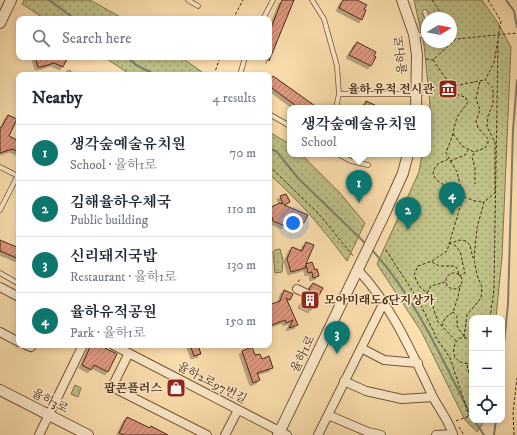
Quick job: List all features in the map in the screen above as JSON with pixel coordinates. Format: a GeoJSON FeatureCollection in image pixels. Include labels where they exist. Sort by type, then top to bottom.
{"type":"FeatureCollection","features":[{"type":"Feature","properties":{"kind":"street"},"geometry":{"type":"LineString","coordinates":[[0,23],[11,0]]}},
{"type":"Feature","properties":{"kind":"street","name":"율하1로"},"geometry":{"type":"LineString","coordinates":[[402,0],[414,34],[417,55],[416,105]]}},
{"type":"Feature","properties":{"kind":"street","name":"율하1로"},"geometry":{"type":"LineString","coordinates":[[282,434],[403,173],[407,157]]}},
{"type":"Feature","properties":{"kind":"street"},"geometry":{"type":"LineString","coordinates":[[360,266],[384,302],[418,363],[453,434],[436,435]]}},
{"type":"Feature","properties":{"kind":"street"},"geometry":{"type":"LineString","coordinates":[[0,287],[16,295]]}},
{"type":"Feature","properties":{"kind":"street"},"geometry":{"type":"LineString","coordinates":[[297,287],[306,294]]}},
{"type":"Feature","properties":{"kind":"street"},"geometry":{"type":"LineString","coordinates":[[318,435],[384,302]]}},
{"type":"Feature","properties":{"kind":"street"},"geometry":{"type":"LineString","coordinates":[[0,332],[16,340]]}},
{"type":"Feature","properties":{"kind":"street"},"geometry":{"type":"LineString","coordinates":[[39,435],[82,348]]}},
{"type":"Feature","properties":{"kind":"street","name":"율하2로97번길"},"geometry":{"type":"LineString","coordinates":[[119,348],[282,434]]}},
{"type":"Feature","properties":{"kind":"street"},"geometry":{"type":"LineString","coordinates":[[361,348],[384,360],[418,363]]}},
{"type":"Feature","properties":{"kind":"street"},"geometry":{"type":"LineString","coordinates":[[129,353],[112,387],[207,435]]}},
{"type":"Feature","properties":{"kind":"street"},"geometry":{"type":"LineString","coordinates":[[344,381],[366,391],[402,399],[434,397]]}},
{"type":"Feature","properties":{"kind":"street","name":"율하3로"},"geometry":{"type":"LineString","coordinates":[[0,390],[88,435]]}},
{"type":"Feature","properties":{"kind":"street"},"geometry":{"type":"LineString","coordinates":[[225,435],[238,410]]}},
{"type":"Feature","properties":{"kind":"street"},"geometry":{"type":"LineString","coordinates":[[328,415],[368,432],[381,435]]}},
{"type":"Feature","properties":{"kind":"lane"},"geometry":{"type":"LineString","coordinates":[[188,0],[198,6]]}},
{"type":"Feature","properties":{"kind":"lane"},"geometry":{"type":"LineString","coordinates":[[265,16],[273,0]]}},
{"type":"Feature","properties":{"kind":"lane"},"geometry":{"type":"LineString","coordinates":[[312,0],[324,19],[337,66],[339,94],[337,105]]}},
{"type":"Feature","properties":{"kind":"lane"},"geometry":{"type":"LineString","coordinates":[[414,34],[421,35]]}},
{"type":"Feature","properties":{"kind":"lane"},"geometry":{"type":"LineString","coordinates":[[241,72],[244,60]]}},
{"type":"Feature","properties":{"kind":"lane"},"geometry":{"type":"LineString","coordinates":[[339,94],[417,94]]}},
{"type":"Feature","properties":{"kind":"lane"},"geometry":{"type":"LineString","coordinates":[[272,116],[287,124]]}},
{"type":"Feature","properties":{"kind":"lane"},"geometry":{"type":"LineString","coordinates":[[344,157],[368,166]]}},
{"type":"Feature","properties":{"kind":"lane"},"geometry":{"type":"LineString","coordinates":[[0,167],[16,173]]}},
{"type":"Feature","properties":{"kind":"lane"},"geometry":{"type":"LineString","coordinates":[[0,210],[16,178]]}},
{"type":"Feature","properties":{"kind":"lane"},"geometry":{"type":"LineString","coordinates":[[0,274],[16,282]]}},
{"type":"Feature","properties":{"kind":"path"},"geometry":{"type":"LineString","coordinates":[[235,16],[243,0]]}},
{"type":"Feature","properties":{"kind":"path"},"geometry":{"type":"LineString","coordinates":[[432,0],[440,12]]}},
{"type":"Feature","properties":{"kind":"path"},"geometry":{"type":"LineString","coordinates":[[485,80],[494,63],[501,21],[488,0]]}},
{"type":"Feature","properties":{"kind":"path"},"geometry":{"type":"LineString","coordinates":[[457,39],[517,33]]}},
{"type":"Feature","properties":{"kind":"path"},"geometry":{"type":"LineString","coordinates":[[490,315],[494,289],[498,36]]}},
{"type":"Feature","properties":{"kind":"path"},"geometry":{"type":"LineString","coordinates":[[433,60],[446,48]]}},
{"type":"Feature","properties":{"kind":"path"},"geometry":{"type":"LineString","coordinates":[[417,55],[433,60],[447,80],[454,86],[485,80]]}},
{"type":"Feature","properties":{"kind":"path"},"geometry":{"type":"LineString","coordinates":[[215,72],[219,60]]}},
{"type":"Feature","properties":{"kind":"path"},"geometry":{"type":"LineString","coordinates":[[447,80],[449,92],[465,97],[468,102],[457,117],[446,153],[448,159],[457,172],[463,197],[447,251],[432,261],[418,266],[414,275],[419,286],[429,295],[438,322],[456,341]]}},
{"type":"Feature","properties":{"kind":"path"},"geometry":{"type":"LineString","coordinates":[[464,337],[467,315],[481,298],[482,287],[475,270],[474,259],[477,228],[484,202],[495,193],[494,142],[487,127],[488,116],[493,104],[493,88],[485,80]]}},
{"type":"Feature","properties":{"kind":"path"},"geometry":{"type":"LineString","coordinates":[[453,134],[459,143],[474,152],[485,148],[488,143],[488,139],[478,128],[476,121],[480,110],[476,99],[480,81]]}},
{"type":"Feature","properties":{"kind":"path"},"geometry":{"type":"LineString","coordinates":[[450,161],[465,155],[468,149]]}},
{"type":"Feature","properties":{"kind":"path"},"geometry":{"type":"LineString","coordinates":[[474,152],[472,157],[475,168],[475,184]]}},
{"type":"Feature","properties":{"kind":"path"},"geometry":{"type":"LineString","coordinates":[[448,159],[437,164],[434,169],[435,178],[442,186],[449,188],[456,197],[462,199]]}},
{"type":"Feature","properties":{"kind":"path"},"geometry":{"type":"LineString","coordinates":[[463,197],[475,202],[484,202]]}},
{"type":"Feature","properties":{"kind":"path"},"geometry":{"type":"LineString","coordinates":[[449,244],[459,240],[466,241],[470,245],[474,259]]}},
{"type":"Feature","properties":{"kind":"path"},"geometry":{"type":"LineString","coordinates":[[446,282],[447,277],[452,274],[459,276],[465,273],[460,251],[453,243]]}},
{"type":"Feature","properties":{"kind":"path"},"geometry":{"type":"LineString","coordinates":[[386,250],[419,301],[437,339],[450,358],[469,416],[455,421]]}},
{"type":"Feature","properties":{"kind":"path"},"geometry":{"type":"LineString","coordinates":[[432,261],[438,266],[455,266],[461,280],[460,293],[454,304],[453,312],[445,318],[442,326]]}},
{"type":"Feature","properties":{"kind":"path"},"geometry":{"type":"LineString","coordinates":[[297,287],[301,278]]}},
{"type":"Feature","properties":{"kind":"path"},"geometry":{"type":"LineString","coordinates":[[427,292],[431,286],[446,282]]}},
{"type":"Feature","properties":{"kind":"path"},"geometry":{"type":"LineString","coordinates":[[446,282],[452,289],[457,288],[460,285]]}},
{"type":"Feature","properties":{"kind":"path"},"geometry":{"type":"LineString","coordinates":[[453,312],[457,316],[457,326],[464,337]]}},
{"type":"Feature","properties":{"kind":"path"},"geometry":{"type":"LineString","coordinates":[[469,338],[464,337],[456,341],[453,349],[455,358],[458,361],[467,364],[469,372]]}},
{"type":"Feature","properties":{"kind":"path"},"geometry":{"type":"LineString","coordinates":[[514,435],[513,412],[517,378]]}},
{"type":"Feature","properties":{"kind":"green space"},"geometry":{"type":"Polygon","coordinates":[[[24,0],[90,0],[119,16],[40,16],[22,4],[24,0]]]}},
{"type":"Feature","properties":{"kind":"green space"},"geometry":{"type":"Polygon","coordinates":[[[414,0],[482,0],[498,23],[511,47],[502,257],[496,315],[469,315],[469,423],[483,423],[477,432],[465,420],[421,331],[377,264],[419,172],[422,157],[431,157],[431,105],[424,48],[457,48],[457,12],[421,12],[421,32],[414,0]]]}},
{"type":"Feature","properties":{"kind":"green space"},"geometry":{"type":"Polygon","coordinates":[[[108,60],[185,60],[202,72],[126,72],[108,60]]]}},
{"type":"Feature","properties":{"kind":"green space"},"geometry":{"type":"Polygon","coordinates":[[[272,134],[287,142],[287,157],[304,157],[339,192],[365,223],[347,261],[310,215],[272,177],[272,134]]]}},
{"type":"Feature","properties":{"kind":"green space"},"geometry":{"type":"Polygon","coordinates":[[[280,249],[283,260],[282,272],[275,273],[273,252],[280,249]]]}},
{"type":"Feature","properties":{"kind":"green space"},"geometry":{"type":"Polygon","coordinates":[[[75,385],[81,388],[78,397],[71,394],[75,385]]]}},
{"type":"Feature","properties":{"kind":"building"},"geometry":{"type":"Polygon","coordinates":[[[282,0],[294,0],[272,54],[272,25],[282,0]]]}},
{"type":"Feature","properties":{"kind":"building"},"geometry":{"type":"Polygon","coordinates":[[[343,0],[357,0],[367,5],[364,9],[366,10],[362,20],[339,8],[343,0]]]}},
{"type":"Feature","properties":{"kind":"building"},"geometry":{"type":"Polygon","coordinates":[[[357,42],[376,52],[374,56],[376,57],[371,66],[349,55],[357,42]]]}},
{"type":"Feature","properties":{"kind":"building"},"geometry":{"type":"Polygon","coordinates":[[[36,60],[66,60],[63,67],[54,63],[38,67],[36,60]]]}},
{"type":"Feature","properties":{"kind":"building"},"geometry":{"type":"Polygon","coordinates":[[[273,76],[314,105],[295,105],[272,88],[273,76]]]}},
{"type":"Feature","properties":{"kind":"building"},"geometry":{"type":"Polygon","coordinates":[[[366,101],[375,105],[364,105],[366,101]]]}},
{"type":"Feature","properties":{"kind":"building"},"geometry":{"type":"Polygon","coordinates":[[[8,115],[16,119],[9,136],[16,140],[16,151],[12,149],[0,153],[0,128],[8,115]]]}},
{"type":"Feature","properties":{"kind":"building"},"geometry":{"type":"Polygon","coordinates":[[[286,194],[290,202],[284,205],[308,215],[304,223],[290,216],[285,226],[273,221],[272,207],[280,203],[283,204],[280,196],[286,194]]]}},
{"type":"Feature","properties":{"kind":"building"},"geometry":{"type":"Polygon","coordinates":[[[0,240],[16,247],[16,258],[0,251],[0,240]]]}},
{"type":"Feature","properties":{"kind":"building"},"geometry":{"type":"Polygon","coordinates":[[[306,242],[314,245],[306,264],[312,262],[315,270],[317,269],[319,276],[313,278],[312,272],[308,273],[306,265],[305,268],[291,272],[287,259],[292,247],[302,251],[306,242]]]}},
{"type":"Feature","properties":{"kind":"building","name":"모아미래도6단지상가"},"geometry":{"type":"Polygon","coordinates":[[[313,283],[323,288],[311,310],[301,305],[304,299],[312,297],[312,293],[309,289],[313,283]]]}},
{"type":"Feature","properties":{"kind":"building"},"geometry":{"type":"Polygon","coordinates":[[[284,290],[293,294],[290,300],[286,298],[298,325],[289,328],[293,320],[286,323],[285,320],[272,325],[272,304],[280,301],[284,290]]]}},
{"type":"Feature","properties":{"kind":"building"},"geometry":{"type":"Polygon","coordinates":[[[90,348],[105,348],[117,354],[108,372],[94,365],[91,370],[82,365],[90,348]]]}},
{"type":"Feature","properties":{"kind":"building"},"geometry":{"type":"Polygon","coordinates":[[[191,348],[199,348],[201,354],[194,356],[191,348]]]}},
{"type":"Feature","properties":{"kind":"building"},"geometry":{"type":"Polygon","coordinates":[[[252,348],[255,355],[260,354],[262,359],[269,356],[273,368],[257,373],[260,380],[253,383],[242,351],[252,348]]]}},
{"type":"Feature","properties":{"kind":"building"},"geometry":{"type":"Polygon","coordinates":[[[127,417],[150,428],[151,426],[168,435],[124,435],[119,433],[127,417]]]}},
{"type":"Feature","properties":{"kind":"waterway"},"geometry":{"type":"LineString","coordinates":[[49,0],[71,16]]}},
{"type":"Feature","properties":{"kind":"waterway"},"geometry":{"type":"LineString","coordinates":[[506,0],[514,11],[517,27]]}},
{"type":"Feature","properties":{"kind":"waterway"},"geometry":{"type":"LineString","coordinates":[[130,60],[136,65],[150,72]]}},
{"type":"Feature","properties":{"kind":"waterway"},"geometry":{"type":"LineString","coordinates":[[503,351],[508,304],[513,130],[517,80]]}},
{"type":"Feature","properties":{"kind":"waterway"},"geometry":{"type":"LineString","coordinates":[[272,150],[277,152],[298,178],[366,244]]}},
{"type":"Feature","properties":{"kind":"waterway"},"geometry":{"type":"LineString","coordinates":[[372,250],[402,288],[415,309],[469,411]]}},
{"type":"Feature","properties":{"kind":"waterway"},"geometry":{"type":"LineString","coordinates":[[476,423],[484,435]]}},
{"type":"Feature","properties":{"kind":"waterway"},"geometry":{"type":"LineString","coordinates":[[494,435],[496,423]]}},
{"type":"Feature","properties":{"kind":"place","name":"율하 유적 전시관"},"geometry":{"type":"Point","coordinates":[448,89]}},
{"type":"Feature","properties":{"kind":"place","name":"생각숲예술유치원"},"geometry":{"type":"Point","coordinates":[359,203]}},
{"type":"Feature","properties":{"kind":"place","name":"율하유적공원"},"geometry":{"type":"Point","coordinates":[452,215]}},
{"type":"Feature","properties":{"kind":"place","name":"김해율하우체국"},"geometry":{"type":"Point","coordinates":[408,230]}},
{"type":"Feature","properties":{"kind":"place","name":"모아미래도6단지상가"},"geometry":{"type":"Point","coordinates":[310,300]}},
{"type":"Feature","properties":{"kind":"place","name":"신리돼지국밥"},"geometry":{"type":"Point","coordinates":[337,354]}},
{"type":"Feature","properties":{"kind":"place","name":"팝콘플러스"},"geometry":{"type":"Point","coordinates":[176,388]}}]}
